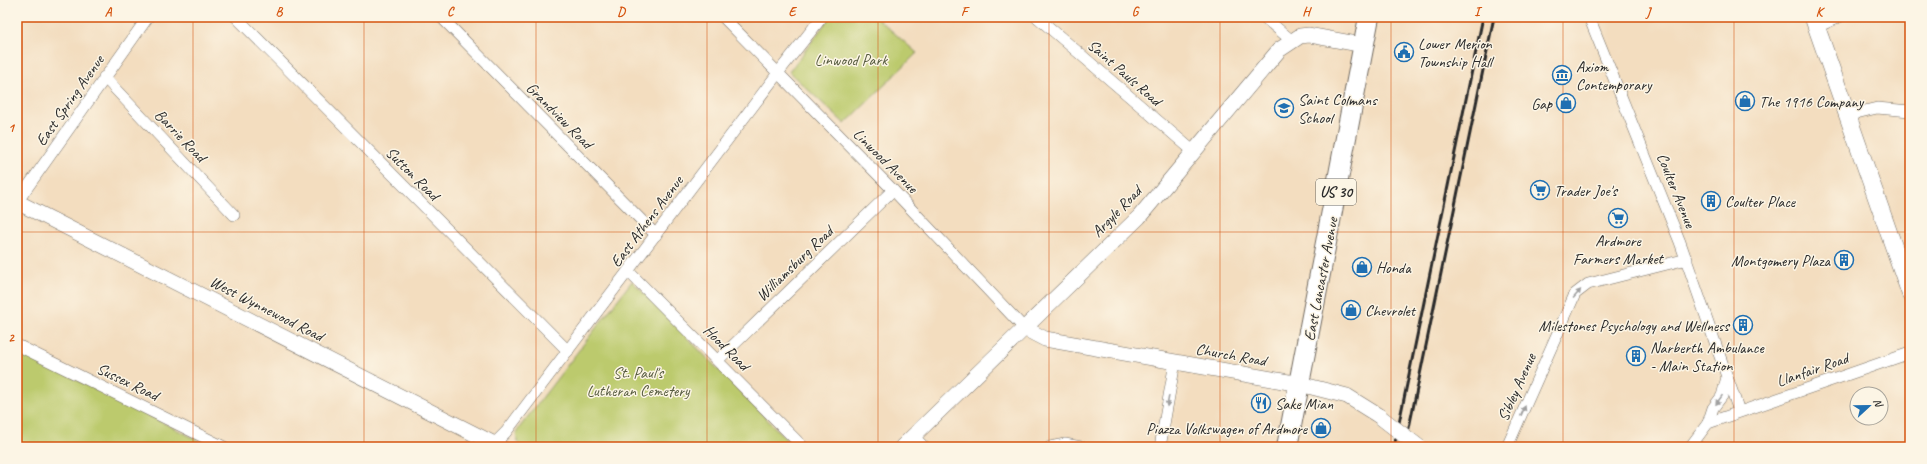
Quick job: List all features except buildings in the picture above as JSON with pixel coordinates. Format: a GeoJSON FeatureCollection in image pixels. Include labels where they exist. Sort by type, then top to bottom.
{"type":"FeatureCollection","features":[{"type":"Feature","properties":{"kind":"highway","name":"East Lancaster Avenue"},"geometry":{"type":"LineString","coordinates":[[1287,447],[1369,17]]}},
{"type":"Feature","properties":{"kind":"main road"},"geometry":{"type":"LineString","coordinates":[[1815,22],[1910,293]]}},
{"type":"Feature","properties":{"kind":"street","name":"East Spring Avenue"},"geometry":{"type":"LineString","coordinates":[[17,202],[104,77],[148,17]]}},
{"type":"Feature","properties":{"kind":"street","name":"Sutton Road"},"geometry":{"type":"LineString","coordinates":[[236,17],[568,351]]}},
{"type":"Feature","properties":{"kind":"street","name":"Grandview Road"},"geometry":{"type":"LineString","coordinates":[[442,17],[656,235]]}},
{"type":"Feature","properties":{"kind":"street","name":"Linwood Avenue"},"geometry":{"type":"LineString","coordinates":[[723,17],[893,190],[1024,328]]}},
{"type":"Feature","properties":{"kind":"street","name":"East Athens Avenue"},"geometry":{"type":"LineString","coordinates":[[494,446],[822,17]]}},
{"type":"Feature","properties":{"kind":"street","name":"Saint Pauls Road"},"geometry":{"type":"LineString","coordinates":[[1037,17],[1193,150]]}},
{"type":"Feature","properties":{"kind":"street"},"geometry":{"type":"LineString","coordinates":[[1264,17],[1292,41]]}},
{"type":"Feature","properties":{"kind":"street","name":"Coulter Avenue"},"geometry":{"type":"LineString","coordinates":[[1589,17],[1687,259],[1739,411]]}},
{"type":"Feature","properties":{"kind":"street"},"geometry":{"type":"LineString","coordinates":[[1815,22],[1839,17]]}},
{"type":"Feature","properties":{"kind":"street","name":"Argyle Road"},"geometry":{"type":"LineString","coordinates":[[902,447],[1139,217],[1193,150],[1279,50],[1300,36],[1309,35],[1363,45]]}},
{"type":"Feature","properties":{"kind":"street","name":"Barrie Road"},"geometry":{"type":"LineString","coordinates":[[104,77],[234,215]]}},
{"type":"Feature","properties":{"kind":"street"},"geometry":{"type":"LineString","coordinates":[[1848,115],[1877,108],[1910,111]]}},
{"type":"Feature","properties":{"kind":"street","name":"Williamsburg Road"},"geometry":{"type":"LineString","coordinates":[[718,360],[893,190]]}},
{"type":"Feature","properties":{"kind":"street","name":"West Wynnewood Road"},"geometry":{"type":"LineString","coordinates":[[17,202],[494,446]]}},
{"type":"Feature","properties":{"kind":"street","name":"Sibley Avenue"},"geometry":{"type":"LineString","coordinates":[[1507,447],[1575,294],[1588,284],[1687,259]]}},
{"type":"Feature","properties":{"kind":"street","name":"Hood Road"},"geometry":{"type":"LineString","coordinates":[[628,271],[803,447]]}},
{"type":"Feature","properties":{"kind":"street","name":"Church Road"},"geometry":{"type":"LineString","coordinates":[[1024,328],[1045,339],[1300,384],[1347,396],[1379,416],[1420,447]]}},
{"type":"Feature","properties":{"kind":"street","name":"Sussex Road"},"geometry":{"type":"LineString","coordinates":[[17,345],[224,447]]}},
{"type":"Feature","properties":{"kind":"street","name":"Llanfair Road"},"geometry":{"type":"LineString","coordinates":[[1708,423],[1910,353]]}},
{"type":"Feature","properties":{"kind":"street"},"geometry":{"type":"LineString","coordinates":[[1160,447],[1175,362]]}},
{"type":"Feature","properties":{"kind":"street"},"geometry":{"type":"LineString","coordinates":[[1690,447],[1708,423],[1713,408],[1722,396],[1727,377]]}},
{"type":"Feature","properties":{"kind":"street"},"geometry":{"type":"LineString","coordinates":[[913,436],[924,447]]}},
{"type":"Feature","properties":{"kind":"street"},"geometry":{"type":"LineString","coordinates":[[1050,447],[1065,444],[1081,447]]}},
{"type":"Feature","properties":{"kind":"green space","name":"Linwood Park"},"geometry":{"type":"Polygon","coordinates":[[[830,17],[876,17],[917,53],[845,124],[789,72],[830,17]]]}},
{"type":"Feature","properties":{"kind":"green space","name":"St. Paul's Lutheran Cemetery"},"geometry":{"type":"Polygon","coordinates":[[[632,281],[794,447],[522,447],[517,442],[516,432],[632,281]]]}},
{"type":"Feature","properties":{"kind":"green space"},"geometry":{"type":"Polygon","coordinates":[[[17,350],[212,447],[17,447],[17,350]]]}},
{"type":"Feature","properties":{"kind":"railway"},"geometry":{"type":"LineString","coordinates":[[1394,447],[1483,17]]}},
{"type":"Feature","properties":{"kind":"railway"},"geometry":{"type":"LineString","coordinates":[[1405,447],[1494,17]]}},
{"type":"Feature","properties":{"kind":"place","name":"Lower Merion Township Hall"},"geometry":{"type":"Point","coordinates":[1404,52]}},
{"type":"Feature","properties":{"kind":"place","name":"Axiom Contemporary"},"geometry":{"type":"Point","coordinates":[1562,75]}},
{"type":"Feature","properties":{"kind":"place","name":"The 1916 Company"},"geometry":{"type":"Point","coordinates":[1745,101]}},
{"type":"Feature","properties":{"kind":"place","name":"Gap"},"geometry":{"type":"Point","coordinates":[1566,103]}},
{"type":"Feature","properties":{"kind":"place","name":"Saint Colmans School"},"geometry":{"type":"Point","coordinates":[1284,108]}},
{"type":"Feature","properties":{"kind":"place","name":"Trader Joe's"},"geometry":{"type":"Point","coordinates":[1540,190]}},
{"type":"Feature","properties":{"kind":"place","name":"Coulter Place"},"geometry":{"type":"Point","coordinates":[1711,201]}},
{"type":"Feature","properties":{"kind":"place","name":"Ardmore Farmers Market"},"geometry":{"type":"Point","coordinates":[1618,218]}},
{"type":"Feature","properties":{"kind":"place","name":"Montgomery Plaza"},"geometry":{"type":"Point","coordinates":[1844,260]}},
{"type":"Feature","properties":{"kind":"place","name":"Honda"},"geometry":{"type":"Point","coordinates":[1362,267]}},
{"type":"Feature","properties":{"kind":"place","name":"Chevrolet"},"geometry":{"type":"Point","coordinates":[1351,310]}},
{"type":"Feature","properties":{"kind":"place","name":"Milestones Psychology and Wellness"},"geometry":{"type":"Point","coordinates":[1743,325]}},
{"type":"Feature","properties":{"kind":"place","name":"Narberth Ambulance - Main Station"},"geometry":{"type":"Point","coordinates":[1636,356]}},
{"type":"Feature","properties":{"kind":"place","name":"Sake Mian"},"geometry":{"type":"Point","coordinates":[1261,403]}},
{"type":"Feature","properties":{"kind":"place","name":"Piazza Volkswagen of Ardmore"},"geometry":{"type":"Point","coordinates":[1321,428]}}]}
